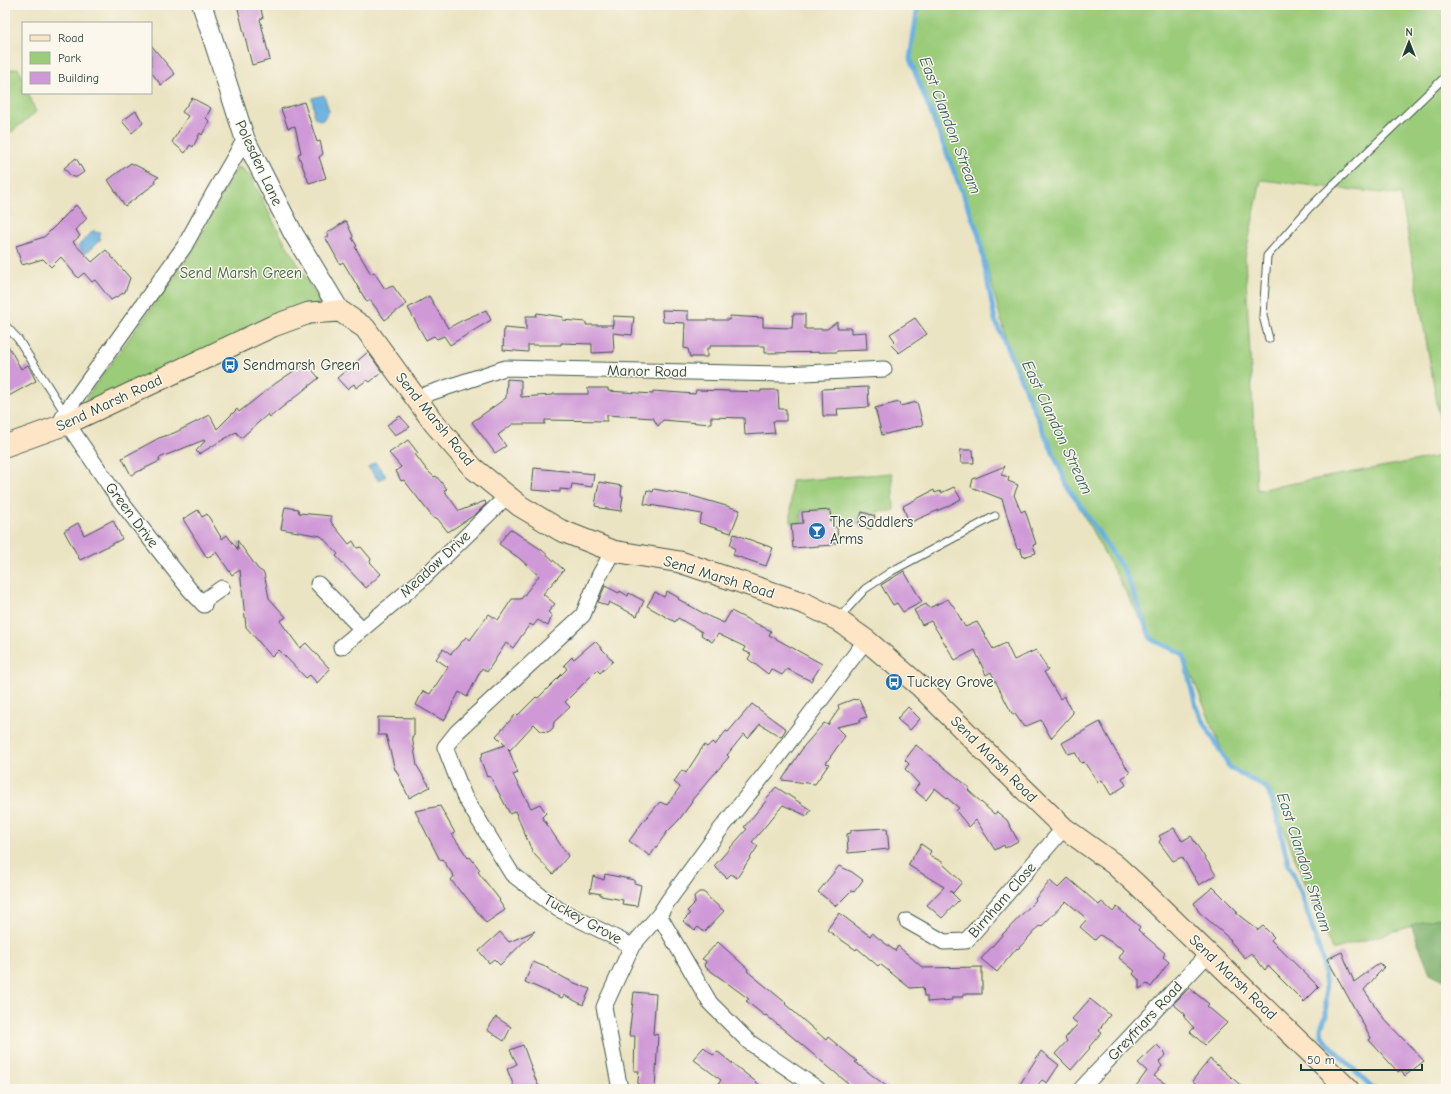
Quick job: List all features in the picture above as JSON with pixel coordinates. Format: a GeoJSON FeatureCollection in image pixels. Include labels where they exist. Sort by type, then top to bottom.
{"type":"FeatureCollection","features":[{"type":"Feature","properties":{"kind":"main road","name":"Send Marsh Road"},"geometry":{"type":"LineString","coordinates":[[5,446],[63,422],[273,326],[309,313],[340,311],[365,328],[434,423],[473,468],[520,506],[560,530],[613,551],[680,562],[806,604],[838,620],[866,640],[921,687],[995,762],[1064,828],[1114,864],[1135,883],[1348,1089]]}},
{"type":"Feature","properties":{"kind":"street","name":"Polesden Lane"},"geometry":{"type":"LineString","coordinates":[[202,5],[245,139],[293,233],[340,311]]}},
{"type":"Feature","properties":{"kind":"street"},"geometry":{"type":"LineString","coordinates":[[63,422],[184,247],[245,139]]}},
{"type":"Feature","properties":{"kind":"street","name":"Manor Road"},"geometry":{"type":"LineString","coordinates":[[415,398],[505,368],[786,374],[884,368]]}},
{"type":"Feature","properties":{"kind":"street","name":"Green Drive"},"geometry":{"type":"LineString","coordinates":[[63,422],[73,432],[118,498],[190,590],[203,603],[222,588]]}},
{"type":"Feature","properties":{"kind":"street","name":"Meadow Drive"},"geometry":{"type":"LineString","coordinates":[[341,647],[420,581],[506,496]]}},
{"type":"Feature","properties":{"kind":"street","name":"Tuckey Grove"},"geometry":{"type":"LineString","coordinates":[[613,551],[599,576],[583,615],[457,732],[445,748],[464,796],[512,874],[558,909],[632,946],[659,915],[668,900],[720,830],[771,766],[866,640]]}},
{"type":"Feature","properties":{"kind":"street"},"geometry":{"type":"LineString","coordinates":[[318,584],[362,629]]}},
{"type":"Feature","properties":{"kind":"street","name":"Birnham Close"},"geometry":{"type":"LineString","coordinates":[[907,921],[944,942],[966,941],[1064,828]]}},
{"type":"Feature","properties":{"kind":"street"},"geometry":{"type":"LineString","coordinates":[[659,915],[710,1003],[749,1042],[818,1089]]}},
{"type":"Feature","properties":{"kind":"street"},"geometry":{"type":"LineString","coordinates":[[620,1089],[604,1007],[632,946]]}},
{"type":"Feature","properties":{"kind":"street","name":"Greyfriars Road"},"geometry":{"type":"LineString","coordinates":[[1081,1089],[1208,954]]}},
{"type":"Feature","properties":{"kind":"lane"},"geometry":{"type":"LineString","coordinates":[[1269,339],[1263,316],[1267,256],[1309,208],[1446,76]]}},
{"type":"Feature","properties":{"kind":"lane"},"geometry":{"type":"LineString","coordinates":[[5,325],[18,339],[63,422]]}},
{"type":"Feature","properties":{"kind":"lane"},"geometry":{"type":"LineString","coordinates":[[838,620],[865,589],[892,571],[995,516]]}},
{"type":"Feature","properties":{"kind":"green space"},"geometry":{"type":"Polygon","coordinates":[[[918,5],[1446,5],[1446,455],[1446,916],[1332,950],[1267,788],[1229,767],[1183,654],[1151,638],[1068,487],[1010,355],[979,235],[910,59],[918,5]],[[1261,180],[1245,257],[1257,490],[1446,455],[1401,195],[1261,180]]]}},
{"type":"Feature","properties":{"kind":"green space"},"geometry":{"type":"Polygon","coordinates":[[[18,68],[22,78],[22,94],[28,94],[36,112],[5,137],[5,71],[18,68]]]}},
{"type":"Feature","properties":{"kind":"green space","name":"Send Marsh Green"},"geometry":{"type":"Polygon","coordinates":[[[237,167],[243,169],[251,177],[276,227],[320,302],[78,409],[192,252],[237,167]]]}},
{"type":"Feature","properties":{"kind":"green space"},"geometry":{"type":"Polygon","coordinates":[[[892,473],[894,511],[876,512],[875,515],[861,511],[857,525],[844,521],[832,521],[831,509],[801,511],[802,523],[791,523],[791,481],[892,473]]]}},
{"type":"Feature","properties":{"kind":"green space"},"geometry":{"type":"Polygon","coordinates":[[[1446,916],[1446,981],[1430,973],[1411,925],[1446,916]]]}},
{"type":"Feature","properties":{"kind":"water"},"geometry":{"type":"Polygon","coordinates":[[[324,95],[329,111],[323,120],[319,120],[313,114],[314,109],[312,98],[324,95]]]}},
{"type":"Feature","properties":{"kind":"water"},"geometry":{"type":"Polygon","coordinates":[[[94,230],[96,233],[99,232],[101,234],[99,236],[101,239],[85,254],[78,246],[94,230]]]}},
{"type":"Feature","properties":{"kind":"water"},"geometry":{"type":"Polygon","coordinates":[[[375,462],[386,476],[379,481],[368,467],[375,462]]]}},
{"type":"Feature","properties":{"kind":"building"},"geometry":{"type":"Polygon","coordinates":[[[237,5],[260,5],[263,18],[260,19],[270,60],[252,65],[237,5]]]}},
{"type":"Feature","properties":{"kind":"building"},"geometry":{"type":"Polygon","coordinates":[[[152,46],[175,74],[161,85],[152,73],[152,46]]]}},
{"type":"Feature","properties":{"kind":"building"},"geometry":{"type":"Polygon","coordinates":[[[192,98],[211,108],[206,118],[209,121],[202,135],[200,133],[193,147],[190,145],[185,153],[172,142],[188,116],[182,112],[192,98]]]}},
{"type":"Feature","properties":{"kind":"building"},"geometry":{"type":"Polygon","coordinates":[[[304,102],[317,142],[320,141],[323,154],[319,157],[326,178],[309,183],[298,154],[301,153],[295,126],[288,128],[281,109],[304,102]]]}},
{"type":"Feature","properties":{"kind":"building"},"geometry":{"type":"Polygon","coordinates":[[[136,111],[143,123],[132,133],[122,121],[136,111]]]}},
{"type":"Feature","properties":{"kind":"building"},"geometry":{"type":"Polygon","coordinates":[[[76,158],[84,172],[77,177],[72,177],[64,168],[76,158]]]}},
{"type":"Feature","properties":{"kind":"building"},"geometry":{"type":"Polygon","coordinates":[[[131,163],[159,177],[154,180],[156,183],[125,206],[108,180],[131,163]]]}},
{"type":"Feature","properties":{"kind":"building"},"geometry":{"type":"Polygon","coordinates":[[[76,205],[87,218],[76,230],[80,236],[73,242],[92,262],[106,250],[130,278],[125,292],[111,300],[95,280],[92,282],[84,273],[78,278],[61,257],[51,267],[43,259],[22,265],[16,246],[44,237],[76,205]]]}},
{"type":"Feature","properties":{"kind":"building"},"geometry":{"type":"Polygon","coordinates":[[[346,221],[353,236],[352,238],[357,246],[355,247],[371,274],[374,272],[385,289],[393,286],[406,304],[385,320],[370,300],[367,302],[343,262],[340,264],[325,237],[329,236],[327,233],[346,221]]]}},
{"type":"Feature","properties":{"kind":"building"},"geometry":{"type":"Polygon","coordinates":[[[429,296],[448,328],[486,310],[491,320],[450,345],[444,336],[437,339],[434,336],[426,340],[408,308],[429,296]]]}},
{"type":"Feature","properties":{"kind":"building"},"geometry":{"type":"Polygon","coordinates":[[[662,310],[688,311],[688,320],[729,320],[730,316],[763,318],[763,327],[792,328],[793,314],[805,314],[805,329],[827,329],[837,322],[837,328],[851,328],[851,333],[866,332],[867,350],[765,353],[765,346],[710,346],[710,348],[707,348],[707,357],[690,357],[688,349],[684,348],[685,323],[663,322],[662,310]]]}},
{"type":"Feature","properties":{"kind":"building"},"geometry":{"type":"Polygon","coordinates":[[[537,313],[563,317],[562,320],[586,322],[586,325],[613,325],[613,316],[634,317],[632,335],[613,333],[614,352],[592,353],[592,344],[561,343],[561,345],[528,345],[528,352],[503,350],[504,328],[526,330],[526,316],[536,316],[537,313]]]}},
{"type":"Feature","properties":{"kind":"building"},"geometry":{"type":"Polygon","coordinates":[[[915,318],[927,334],[899,353],[891,345],[895,341],[890,334],[915,318]]]}},
{"type":"Feature","properties":{"kind":"building"},"geometry":{"type":"Polygon","coordinates":[[[5,340],[21,369],[28,365],[36,381],[5,398],[5,340]]]}},
{"type":"Feature","properties":{"kind":"building"},"geometry":{"type":"Polygon","coordinates":[[[368,352],[382,372],[370,382],[367,380],[356,388],[354,384],[347,389],[337,378],[368,352]]]}},
{"type":"Feature","properties":{"kind":"building"},"geometry":{"type":"Polygon","coordinates":[[[306,363],[319,378],[270,417],[268,414],[241,438],[236,432],[199,454],[196,451],[205,441],[204,440],[159,458],[160,461],[131,475],[122,458],[159,438],[174,433],[210,415],[217,429],[237,409],[239,412],[276,383],[306,363]]]}},
{"type":"Feature","properties":{"kind":"building"},"geometry":{"type":"Polygon","coordinates":[[[507,379],[521,380],[521,397],[553,394],[588,394],[588,388],[608,388],[608,391],[653,394],[653,391],[695,394],[696,390],[761,392],[761,390],[778,390],[779,409],[786,409],[786,421],[773,421],[775,433],[745,435],[744,418],[711,417],[711,424],[663,420],[658,426],[653,418],[607,415],[607,421],[545,420],[545,424],[513,424],[498,435],[506,446],[495,453],[472,422],[506,398],[507,379]]]}},
{"type":"Feature","properties":{"kind":"building"},"geometry":{"type":"Polygon","coordinates":[[[868,387],[869,407],[837,409],[838,416],[823,416],[822,389],[868,387]]]}},
{"type":"Feature","properties":{"kind":"building"},"geometry":{"type":"Polygon","coordinates":[[[899,402],[900,406],[917,402],[923,425],[882,435],[875,408],[899,402]]]}},
{"type":"Feature","properties":{"kind":"building"},"geometry":{"type":"Polygon","coordinates":[[[400,416],[410,427],[395,435],[387,425],[400,416]]]}},
{"type":"Feature","properties":{"kind":"building"},"geometry":{"type":"Polygon","coordinates":[[[408,440],[418,453],[415,454],[426,469],[434,477],[436,476],[447,489],[444,490],[459,511],[485,501],[486,504],[476,514],[448,532],[437,518],[434,519],[404,480],[401,481],[396,471],[401,467],[389,453],[408,440]]]}},
{"type":"Feature","properties":{"kind":"building"},"geometry":{"type":"Polygon","coordinates":[[[960,450],[973,450],[974,463],[961,463],[960,450]]]}},
{"type":"Feature","properties":{"kind":"building"},"geometry":{"type":"Polygon","coordinates":[[[1005,466],[1001,475],[1009,477],[1008,481],[1018,485],[1014,495],[1021,512],[1025,510],[1036,544],[1033,545],[1036,553],[1023,557],[1020,548],[1017,549],[1002,499],[971,487],[973,479],[1005,466]]]}},
{"type":"Feature","properties":{"kind":"building"},"geometry":{"type":"Polygon","coordinates":[[[534,468],[594,474],[592,487],[572,484],[571,490],[560,489],[560,492],[532,490],[534,468]]]}},
{"type":"Feature","properties":{"kind":"building"},"geometry":{"type":"Polygon","coordinates":[[[599,482],[622,486],[621,496],[623,496],[621,511],[595,506],[599,482]]]}},
{"type":"Feature","properties":{"kind":"building"},"geometry":{"type":"Polygon","coordinates":[[[954,487],[961,499],[909,523],[903,506],[934,490],[935,493],[940,491],[941,493],[954,487]]]}},
{"type":"Feature","properties":{"kind":"building"},"geometry":{"type":"Polygon","coordinates":[[[654,489],[692,496],[740,510],[731,533],[699,523],[702,514],[644,504],[647,490],[653,492],[654,489]]]}},
{"type":"Feature","properties":{"kind":"building"},"geometry":{"type":"Polygon","coordinates":[[[285,507],[298,509],[299,513],[331,516],[331,522],[349,544],[353,541],[357,548],[361,547],[371,559],[370,562],[381,574],[366,588],[336,556],[338,554],[321,536],[281,529],[285,507]]]}},
{"type":"Feature","properties":{"kind":"building"},"geometry":{"type":"Polygon","coordinates":[[[198,510],[202,517],[207,514],[222,539],[227,535],[238,550],[237,540],[258,569],[264,573],[269,598],[286,617],[280,621],[300,648],[306,643],[330,669],[317,683],[310,675],[306,678],[279,650],[272,657],[246,627],[240,570],[232,575],[216,552],[207,558],[183,519],[198,510]]]}},
{"type":"Feature","properties":{"kind":"building"},"geometry":{"type":"Polygon","coordinates":[[[830,510],[833,527],[837,527],[838,543],[833,543],[833,545],[793,548],[791,524],[803,523],[802,512],[830,510]]]}},
{"type":"Feature","properties":{"kind":"building"},"geometry":{"type":"Polygon","coordinates":[[[862,512],[875,516],[871,529],[858,526],[862,512]]]}},
{"type":"Feature","properties":{"kind":"building"},"geometry":{"type":"Polygon","coordinates":[[[113,520],[122,539],[80,560],[64,531],[78,523],[84,535],[113,520]]]}},
{"type":"Feature","properties":{"kind":"building"},"geometry":{"type":"Polygon","coordinates":[[[510,529],[542,550],[564,570],[543,594],[555,604],[548,612],[552,616],[548,626],[538,620],[533,626],[530,624],[513,648],[506,643],[487,672],[482,668],[467,697],[459,692],[444,721],[416,705],[423,691],[430,694],[448,667],[436,659],[443,649],[451,654],[466,637],[470,640],[489,614],[498,620],[512,599],[521,599],[539,576],[519,558],[499,544],[510,529]]]}},
{"type":"Feature","properties":{"kind":"building"},"geometry":{"type":"Polygon","coordinates":[[[734,534],[773,548],[766,566],[733,555],[735,549],[730,545],[734,534]]]}},
{"type":"Feature","properties":{"kind":"building"},"geometry":{"type":"Polygon","coordinates":[[[904,571],[922,602],[903,612],[897,603],[893,605],[881,585],[904,571]]]}},
{"type":"Feature","properties":{"kind":"building"},"geometry":{"type":"Polygon","coordinates":[[[605,586],[619,593],[620,591],[628,596],[629,593],[644,601],[637,616],[609,602],[607,606],[598,602],[605,586]]]}},
{"type":"Feature","properties":{"kind":"building"},"geometry":{"type":"Polygon","coordinates":[[[667,591],[710,617],[724,623],[731,611],[771,631],[769,635],[822,664],[811,681],[787,669],[782,675],[771,669],[768,674],[748,659],[751,654],[744,651],[745,647],[718,634],[712,642],[701,635],[702,632],[678,618],[675,622],[647,606],[655,592],[664,597],[667,591]]]}},
{"type":"Feature","properties":{"kind":"building"},"geometry":{"type":"Polygon","coordinates":[[[948,599],[965,627],[977,622],[993,649],[1006,643],[1014,660],[1036,650],[1048,670],[1044,672],[1060,699],[1064,696],[1073,713],[1051,738],[1041,720],[1024,727],[1015,714],[1013,715],[991,672],[986,675],[975,650],[955,660],[931,621],[922,625],[914,610],[926,604],[929,608],[948,599]]]}},
{"type":"Feature","properties":{"kind":"building"},"geometry":{"type":"Polygon","coordinates":[[[595,641],[613,661],[600,673],[597,670],[565,702],[570,707],[554,722],[551,730],[548,732],[541,731],[534,724],[510,750],[508,748],[518,773],[513,775],[531,808],[540,804],[546,813],[542,817],[568,856],[553,874],[533,853],[515,811],[510,814],[490,776],[487,777],[480,758],[483,756],[482,753],[505,745],[496,736],[516,714],[518,715],[536,697],[538,698],[567,669],[564,665],[572,657],[574,659],[595,641]]]}},
{"type":"Feature","properties":{"kind":"building"},"geometry":{"type":"Polygon","coordinates":[[[854,699],[859,699],[867,717],[860,719],[860,722],[836,727],[845,736],[826,763],[829,764],[815,784],[782,780],[804,746],[824,723],[828,725],[839,709],[838,705],[854,699]]]}},
{"type":"Feature","properties":{"kind":"building"},"geometry":{"type":"Polygon","coordinates":[[[752,704],[786,729],[781,737],[760,724],[748,738],[744,734],[727,755],[729,757],[691,801],[692,802],[678,821],[667,832],[650,856],[629,841],[660,802],[667,805],[680,787],[674,782],[682,770],[686,773],[704,745],[707,747],[712,742],[715,745],[726,731],[728,732],[752,704]]]}},
{"type":"Feature","properties":{"kind":"building"},"geometry":{"type":"Polygon","coordinates":[[[908,707],[920,719],[910,730],[897,719],[908,707]]]}},
{"type":"Feature","properties":{"kind":"building"},"geometry":{"type":"Polygon","coordinates":[[[378,717],[414,718],[414,736],[412,736],[417,766],[430,787],[409,798],[395,770],[386,735],[378,735],[378,717]]]}},
{"type":"Feature","properties":{"kind":"building"},"geometry":{"type":"Polygon","coordinates":[[[1100,722],[1115,750],[1130,773],[1122,778],[1126,785],[1111,795],[1102,780],[1098,782],[1084,762],[1081,763],[1075,752],[1068,754],[1062,743],[1100,722]]]}},
{"type":"Feature","properties":{"kind":"building"},"geometry":{"type":"Polygon","coordinates":[[[916,745],[970,788],[968,790],[994,814],[997,812],[1007,820],[1018,841],[1005,848],[1004,845],[995,850],[976,820],[969,827],[956,811],[959,808],[935,788],[926,800],[914,790],[919,784],[905,769],[909,764],[905,760],[916,745]]]}},
{"type":"Feature","properties":{"kind":"building"},"geometry":{"type":"Polygon","coordinates":[[[776,787],[811,810],[807,816],[783,805],[752,842],[758,846],[737,878],[731,874],[727,878],[714,866],[747,829],[744,827],[776,787]]]}},
{"type":"Feature","properties":{"kind":"building"},"geometry":{"type":"Polygon","coordinates":[[[440,806],[455,833],[452,834],[468,858],[470,857],[480,870],[478,872],[500,900],[499,901],[505,910],[486,923],[451,880],[454,876],[442,859],[440,860],[415,811],[440,806]]]}},
{"type":"Feature","properties":{"kind":"building"},"geometry":{"type":"Polygon","coordinates":[[[887,828],[889,849],[848,853],[847,834],[851,833],[851,830],[887,828]]]}},
{"type":"Feature","properties":{"kind":"building"},"geometry":{"type":"Polygon","coordinates":[[[1174,828],[1182,841],[1191,836],[1216,875],[1199,885],[1182,857],[1173,861],[1159,842],[1161,839],[1159,836],[1174,828]]]}},
{"type":"Feature","properties":{"kind":"building"},"geometry":{"type":"Polygon","coordinates":[[[921,844],[931,851],[929,855],[944,863],[943,864],[962,882],[953,893],[950,891],[959,900],[942,918],[927,905],[944,887],[908,865],[921,844]]]}},
{"type":"Feature","properties":{"kind":"building"},"geometry":{"type":"Polygon","coordinates":[[[839,866],[852,872],[863,880],[854,892],[851,891],[836,906],[818,892],[839,866]]]}},
{"type":"Feature","properties":{"kind":"building"},"geometry":{"type":"Polygon","coordinates":[[[605,874],[634,880],[634,883],[641,885],[637,906],[622,904],[623,900],[601,896],[601,894],[590,892],[593,876],[604,880],[605,874]]]}},
{"type":"Feature","properties":{"kind":"building"},"geometry":{"type":"Polygon","coordinates":[[[1068,878],[1099,905],[1102,902],[1113,912],[1117,907],[1140,927],[1138,930],[1165,953],[1163,957],[1169,962],[1151,987],[1147,984],[1139,989],[1139,980],[1133,974],[1135,971],[1119,958],[1124,950],[1100,935],[1095,940],[1080,927],[1087,919],[1066,901],[1041,927],[1039,926],[1018,949],[1017,948],[997,972],[981,959],[1036,900],[1035,899],[1050,881],[1058,888],[1068,878]]]}},
{"type":"Feature","properties":{"kind":"building"},"geometry":{"type":"Polygon","coordinates":[[[1213,887],[1238,912],[1236,913],[1258,930],[1263,926],[1274,937],[1271,940],[1319,987],[1304,1002],[1268,966],[1265,970],[1251,953],[1245,958],[1230,941],[1231,940],[1199,912],[1194,903],[1213,887]]]}},
{"type":"Feature","properties":{"kind":"building"},"geometry":{"type":"Polygon","coordinates":[[[699,892],[703,892],[707,895],[724,911],[704,932],[698,927],[695,930],[683,921],[690,914],[687,911],[695,903],[694,896],[699,892]]]}},
{"type":"Feature","properties":{"kind":"building"},"geometry":{"type":"Polygon","coordinates":[[[839,913],[870,936],[872,933],[895,951],[898,946],[923,968],[982,967],[982,994],[963,994],[963,997],[952,997],[952,1000],[927,1002],[927,996],[924,996],[923,987],[910,988],[880,964],[878,966],[857,948],[856,950],[827,930],[839,913]]]}},
{"type":"Feature","properties":{"kind":"building"},"geometry":{"type":"Polygon","coordinates":[[[535,931],[500,965],[494,959],[489,963],[479,951],[500,932],[509,942],[535,931]]]}},
{"type":"Feature","properties":{"kind":"building"},"geometry":{"type":"Polygon","coordinates":[[[718,942],[748,969],[747,971],[786,1003],[785,1004],[826,1040],[828,1037],[857,1061],[855,1062],[890,1089],[855,1089],[766,1015],[765,1016],[746,1001],[749,999],[704,966],[706,961],[702,959],[718,942]]]}},
{"type":"Feature","properties":{"kind":"building"},"geometry":{"type":"Polygon","coordinates":[[[1342,952],[1354,982],[1380,963],[1384,967],[1364,990],[1385,1020],[1424,1061],[1405,1076],[1401,1070],[1398,1072],[1369,1040],[1371,1038],[1327,959],[1342,952]]]}},
{"type":"Feature","properties":{"kind":"building"},"geometry":{"type":"Polygon","coordinates":[[[533,962],[548,968],[572,982],[590,989],[583,1005],[564,995],[562,998],[525,982],[533,962]]]}},
{"type":"Feature","properties":{"kind":"building"},"geometry":{"type":"Polygon","coordinates":[[[1189,988],[1209,1004],[1207,1006],[1227,1023],[1205,1045],[1190,1032],[1194,1028],[1184,1017],[1185,1014],[1173,1004],[1189,988]]]}},
{"type":"Feature","properties":{"kind":"building"},"geometry":{"type":"Polygon","coordinates":[[[634,992],[656,994],[653,1034],[658,1035],[655,1089],[637,1089],[639,1071],[634,1071],[635,1036],[629,1036],[634,992]]]}},
{"type":"Feature","properties":{"kind":"building"},"geometry":{"type":"Polygon","coordinates":[[[1090,999],[1110,1015],[1099,1030],[1102,1032],[1071,1070],[1055,1054],[1067,1041],[1065,1038],[1078,1024],[1072,1019],[1090,999]]]}},
{"type":"Feature","properties":{"kind":"building"},"geometry":{"type":"Polygon","coordinates":[[[496,1017],[511,1027],[504,1041],[487,1030],[496,1017]]]}},
{"type":"Feature","properties":{"kind":"building"},"geometry":{"type":"Polygon","coordinates":[[[523,1045],[540,1089],[515,1089],[507,1069],[517,1064],[510,1050],[523,1045]]]}},
{"type":"Feature","properties":{"kind":"building"},"geometry":{"type":"Polygon","coordinates":[[[1157,1045],[1166,1054],[1159,1062],[1162,1066],[1154,1076],[1173,1089],[1134,1089],[1147,1071],[1138,1063],[1157,1045]]]}},
{"type":"Feature","properties":{"kind":"building"},"geometry":{"type":"Polygon","coordinates":[[[704,1047],[713,1055],[718,1052],[765,1089],[715,1089],[721,1080],[693,1059],[704,1047]]]}},
{"type":"Feature","properties":{"kind":"building"},"geometry":{"type":"Polygon","coordinates":[[[1041,1051],[1059,1065],[1047,1083],[1042,1080],[1034,1089],[1017,1089],[1041,1051]]]}},
{"type":"Feature","properties":{"kind":"building"},"geometry":{"type":"Polygon","coordinates":[[[1210,1059],[1245,1089],[1204,1089],[1192,1081],[1210,1059]]]}},
{"type":"Feature","properties":{"kind":"waterway","name":"East Clandon Stream"},"geometry":{"type":"LineString","coordinates":[[918,5],[910,59],[979,235],[995,320],[1068,487],[1125,572],[1151,639],[1183,654],[1197,710],[1230,768],[1267,788],[1276,812],[1288,863],[1301,892],[1323,962],[1326,988],[1326,1015],[1321,1028],[1322,1036],[1331,1047],[1374,1089]]}},
{"type":"Feature","properties":{"kind":"place","name":"Sendmarsh Green"},"geometry":{"type":"Point","coordinates":[230,365]}},
{"type":"Feature","properties":{"kind":"place","name":"The Saddlers Arms"},"geometry":{"type":"Point","coordinates":[817,531]}},
{"type":"Feature","properties":{"kind":"place","name":"Tuckey Grove"},"geometry":{"type":"Point","coordinates":[894,682]}}]}
